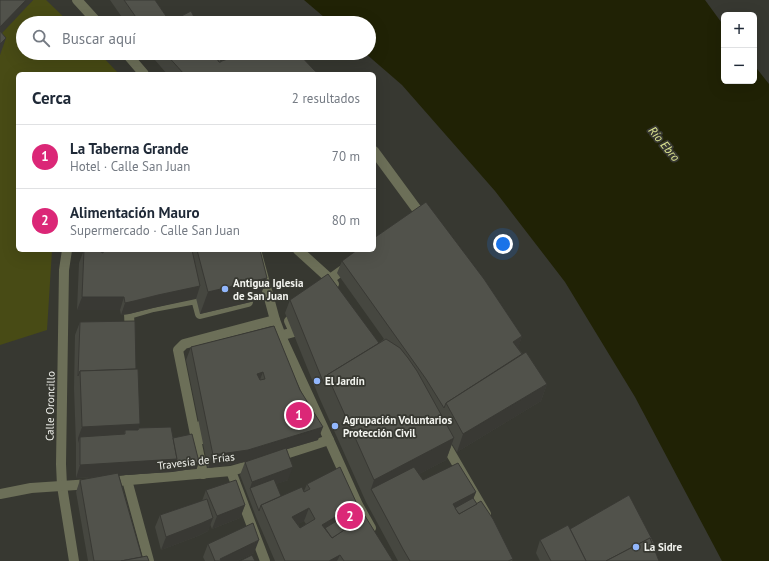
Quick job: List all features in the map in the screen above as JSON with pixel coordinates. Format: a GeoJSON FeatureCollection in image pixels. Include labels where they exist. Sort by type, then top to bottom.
{"type":"FeatureCollection","features":[{"type":"Feature","properties":{"kind":"street"},"geometry":{"type":"LineString","coordinates":[[77,0],[92,16]]}},
{"type":"Feature","properties":{"kind":"street"},"geometry":{"type":"LineString","coordinates":[[132,60],[142,72]]}},
{"type":"Feature","properties":{"kind":"street"},"geometry":{"type":"LineString","coordinates":[[376,154],[421,215],[409,223]]}},
{"type":"Feature","properties":{"kind":"street","name":"Calle Oroncillo"},"geometry":{"type":"LineString","coordinates":[[67,252],[64,278],[61,407],[62,486],[74,561]]}},
{"type":"Feature","properties":{"kind":"street"},"geometry":{"type":"LineString","coordinates":[[257,252],[275,320],[281,336],[358,505],[375,536]]}},
{"type":"Feature","properties":{"kind":"street"},"geometry":{"type":"LineString","coordinates":[[300,252],[330,279],[338,291]]}},
{"type":"Feature","properties":{"kind":"street"},"geometry":{"type":"LineString","coordinates":[[311,295],[323,287],[330,279],[368,252]]}},
{"type":"Feature","properties":{"kind":"street"},"geometry":{"type":"LineString","coordinates":[[248,257],[251,272]]}},
{"type":"Feature","properties":{"kind":"street"},"geometry":{"type":"LineString","coordinates":[[130,344],[129,314],[196,299],[200,314],[259,300]]}},
{"type":"Feature","properties":{"kind":"street"},"geometry":{"type":"LineString","coordinates":[[258,342],[294,332],[285,313]]}},
{"type":"Feature","properties":{"kind":"street"},"geometry":{"type":"LineString","coordinates":[[203,474],[178,350],[184,344],[275,320]]}},
{"type":"Feature","properties":{"kind":"street"},"geometry":{"type":"LineString","coordinates":[[167,446],[202,439],[186,360],[192,359]]}},
{"type":"Feature","properties":{"kind":"street"},"geometry":{"type":"LineString","coordinates":[[438,432],[489,520]]}},
{"type":"Feature","properties":{"kind":"street","name":"Travesía de Frías"},"geometry":{"type":"LineString","coordinates":[[0,494],[31,488],[231,471],[329,440]]}},
{"type":"Feature","properties":{"kind":"street"},"geometry":{"type":"LineString","coordinates":[[231,471],[265,561]]}},
{"type":"Feature","properties":{"kind":"street"},"geometry":{"type":"LineString","coordinates":[[127,480],[149,561]]}},
{"type":"Feature","properties":{"kind":"green space"},"geometry":{"type":"Polygon","coordinates":[[[33,0],[46,0],[63,16],[18,16],[33,0]]]}},
{"type":"Feature","properties":{"kind":"green space"},"geometry":{"type":"Polygon","coordinates":[[[16,18],[16,60],[106,60],[117,72],[16,72],[16,252],[52,252],[47,330],[0,345],[0,35],[16,18]]]}},
{"type":"Feature","properties":{"kind":"water","name":"Río Ebro"},"geometry":{"type":"Polygon","coordinates":[[[304,0],[705,0],[721,22],[721,84],[757,84],[757,69],[769,84],[769,561],[722,561],[635,397],[565,282],[495,191],[402,85],[373,60],[376,60],[376,16],[323,16],[304,0]]]}},
{"type":"Feature","properties":{"kind":"building"},"geometry":{"type":"Polygon","coordinates":[[[0,0],[26,0],[0,27],[0,0]]]}},
{"type":"Feature","properties":{"kind":"building"},"geometry":{"type":"Polygon","coordinates":[[[124,0],[155,0],[166,16],[135,16],[124,0]]]}},
{"type":"Feature","properties":{"kind":"building"},"geometry":{"type":"Polygon","coordinates":[[[191,11],[194,16],[181,16],[191,11]]]}},
{"type":"Feature","properties":{"kind":"building"},"geometry":{"type":"Polygon","coordinates":[[[0,31],[6,38],[0,44],[0,31]]]}},
{"type":"Feature","properties":{"kind":"building"},"geometry":{"type":"Polygon","coordinates":[[[171,60],[218,60],[219,62],[225,60],[305,60],[316,72],[182,72],[171,60]]]}},
{"type":"Feature","properties":{"kind":"building"},"geometry":{"type":"Polygon","coordinates":[[[426,202],[484,279],[522,336],[513,342],[522,354],[446,403],[444,408],[426,379],[342,261],[354,252],[376,252],[376,237],[426,202]]]}},
{"type":"Feature","properties":{"kind":"building"},"geometry":{"type":"Polygon","coordinates":[[[84,252],[192,252],[200,286],[125,303],[124,297],[82,297],[84,252]]]}},
{"type":"Feature","properties":{"kind":"building"},"geometry":{"type":"Polygon","coordinates":[[[198,252],[260,252],[267,278],[208,292],[198,252]]]}},
{"type":"Feature","properties":{"kind":"building"},"geometry":{"type":"Polygon","coordinates":[[[328,274],[379,343],[327,375],[324,384],[290,300],[328,274]]]}},
{"type":"Feature","properties":{"kind":"building"},"geometry":{"type":"Polygon","coordinates":[[[135,321],[136,369],[80,371],[78,376],[80,322],[135,321]]]}},
{"type":"Feature","properties":{"kind":"building"},"geometry":{"type":"Polygon","coordinates":[[[274,326],[300,390],[323,427],[248,450],[213,455],[191,347],[274,326]],[[263,372],[257,374],[260,380],[265,379],[263,372]]]}},
{"type":"Feature","properties":{"kind":"building"},"geometry":{"type":"Polygon","coordinates":[[[386,339],[400,348],[417,371],[454,438],[374,480],[327,375],[386,339]]]}},
{"type":"Feature","properties":{"kind":"building"},"geometry":{"type":"Polygon","coordinates":[[[526,352],[547,384],[463,434],[446,403],[526,352]]]}},
{"type":"Feature","properties":{"kind":"building"},"geometry":{"type":"Polygon","coordinates":[[[138,369],[140,424],[82,427],[80,371],[138,369]]]}},
{"type":"Feature","properties":{"kind":"building"},"geometry":{"type":"Polygon","coordinates":[[[171,427],[177,459],[80,465],[80,437],[125,434],[125,430],[138,430],[139,428],[171,427]]]}},
{"type":"Feature","properties":{"kind":"building"},"geometry":{"type":"Polygon","coordinates":[[[192,434],[199,462],[175,465],[177,459],[173,438],[192,434]]]}},
{"type":"Feature","properties":{"kind":"building"},"geometry":{"type":"Polygon","coordinates":[[[286,448],[293,467],[252,482],[245,462],[286,448]]]}},
{"type":"Feature","properties":{"kind":"building"},"geometry":{"type":"Polygon","coordinates":[[[458,463],[476,492],[453,504],[459,514],[481,501],[493,519],[513,559],[508,561],[410,561],[371,489],[414,467],[423,480],[458,463]]]}},
{"type":"Feature","properties":{"kind":"building"},"geometry":{"type":"Polygon","coordinates":[[[340,467],[357,504],[322,525],[332,538],[365,516],[393,561],[344,561],[340,555],[329,561],[285,561],[261,505],[302,487],[304,492],[310,489],[307,484],[340,467]],[[309,508],[292,517],[300,528],[315,519],[309,508]]]}},
{"type":"Feature","properties":{"kind":"building"},"geometry":{"type":"Polygon","coordinates":[[[118,473],[142,557],[121,561],[94,561],[80,480],[118,473]]]}},
{"type":"Feature","properties":{"kind":"building"},"geometry":{"type":"Polygon","coordinates":[[[274,479],[281,496],[261,505],[259,511],[250,488],[274,479]]]}},
{"type":"Feature","properties":{"kind":"building"},"geometry":{"type":"Polygon","coordinates":[[[236,480],[245,505],[217,516],[206,490],[236,480]]]}},
{"type":"Feature","properties":{"kind":"building"},"geometry":{"type":"Polygon","coordinates":[[[629,495],[655,545],[653,546],[650,538],[606,561],[586,561],[570,529],[629,495]]]}},
{"type":"Feature","properties":{"kind":"building"},"geometry":{"type":"Polygon","coordinates":[[[473,498],[477,504],[459,514],[455,508],[473,498]]]}},
{"type":"Feature","properties":{"kind":"building"},"geometry":{"type":"Polygon","coordinates":[[[207,499],[213,518],[166,537],[160,515],[207,499]]]}},
{"type":"Feature","properties":{"kind":"building"},"geometry":{"type":"Polygon","coordinates":[[[355,510],[361,519],[332,538],[325,528],[355,510]]]}},
{"type":"Feature","properties":{"kind":"building"},"geometry":{"type":"Polygon","coordinates":[[[253,523],[259,540],[220,559],[221,561],[215,561],[208,544],[253,523]]]}},
{"type":"Feature","properties":{"kind":"building"},"geometry":{"type":"Polygon","coordinates":[[[568,525],[586,561],[551,561],[540,540],[568,525]]]}},
{"type":"Feature","properties":{"kind":"building"},"geometry":{"type":"Polygon","coordinates":[[[650,538],[659,561],[606,561],[650,538]]]}},
{"type":"Feature","properties":{"kind":"building"},"geometry":{"type":"Polygon","coordinates":[[[252,555],[255,561],[240,561],[252,555]]]}},
{"type":"Feature","properties":{"kind":"building"},"geometry":{"type":"Polygon","coordinates":[[[147,556],[149,561],[121,561],[147,556]]]}},
{"type":"Feature","properties":{"kind":"place","name":"Antigua Iglesia de San Juan"},"geometry":{"type":"Point","coordinates":[225,289]}},
{"type":"Feature","properties":{"kind":"place","name":"El Jardín"},"geometry":{"type":"Point","coordinates":[317,381]}},
{"type":"Feature","properties":{"kind":"place","name":"La Taberna Grande"},"geometry":{"type":"Point","coordinates":[299,415]}},
{"type":"Feature","properties":{"kind":"place","name":"Agrupación Voluntarios Protección Civil"},"geometry":{"type":"Point","coordinates":[335,426]}},
{"type":"Feature","properties":{"kind":"place","name":"Alimentación Mauro"},"geometry":{"type":"Point","coordinates":[350,516]}},
{"type":"Feature","properties":{"kind":"place","name":"La Sidre"},"geometry":{"type":"Point","coordinates":[636,547]}}]}
